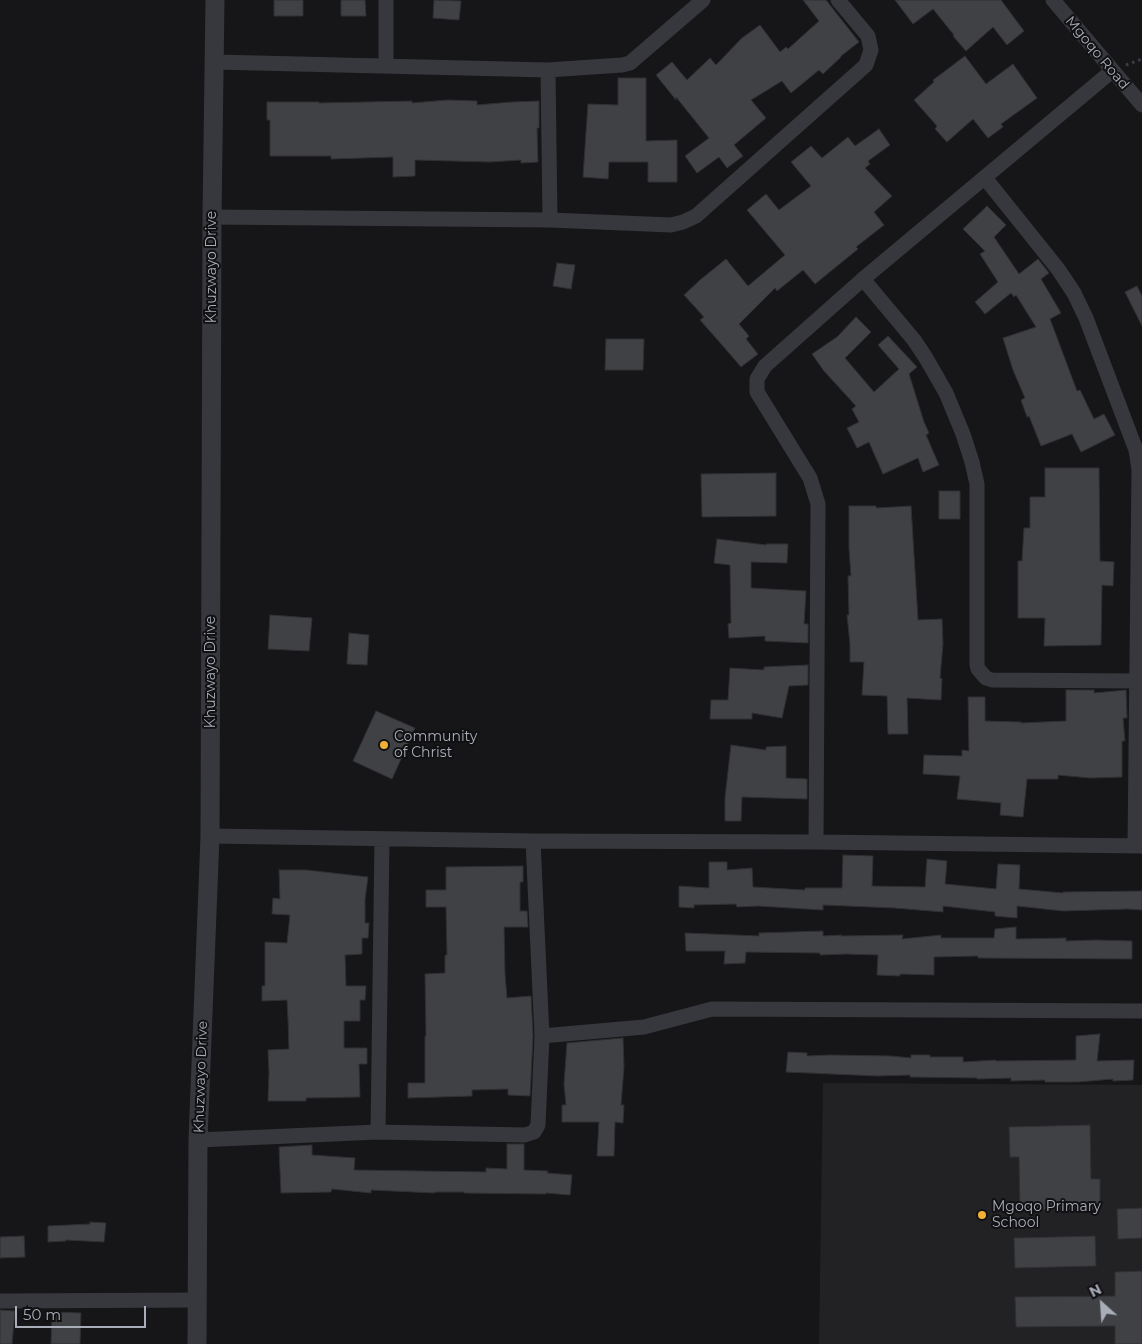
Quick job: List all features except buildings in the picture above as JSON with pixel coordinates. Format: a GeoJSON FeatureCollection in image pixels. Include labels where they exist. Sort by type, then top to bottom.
{"type":"FeatureCollection","features":[{"type":"Feature","properties":{"kind":"street","name":"Khuzwayo Drive"},"geometry":{"type":"LineString","coordinates":[[197,1344],[198,1140],[210,836],[212,217],[215,0]]}},
{"type":"Feature","properties":{"kind":"street"},"geometry":{"type":"LineString","coordinates":[[386,0],[386,65]]}},
{"type":"Feature","properties":{"kind":"street"},"geometry":{"type":"LineString","coordinates":[[215,62],[548,70],[622,65],[630,63],[702,0]]}},
{"type":"Feature","properties":{"kind":"street"},"geometry":{"type":"LineString","coordinates":[[212,217],[550,220],[671,225],[683,222],[696,216],[866,65],[871,50],[868,36],[838,0]]}},
{"type":"Feature","properties":{"kind":"street","name":"Mgoqo Road"},"geometry":{"type":"LineString","coordinates":[[1053,0],[1142,105]]}},
{"type":"Feature","properties":{"kind":"street"},"geometry":{"type":"LineString","coordinates":[[548,70],[550,220]]}},
{"type":"Feature","properties":{"kind":"street"},"geometry":{"type":"LineString","coordinates":[[816,842],[818,504],[810,478],[757,392],[757,379],[765,366],[863,279],[1112,71]]}},
{"type":"Feature","properties":{"kind":"street"},"geometry":{"type":"LineString","coordinates":[[210,836],[533,841],[1138,846],[1136,681],[1139,470],[1136,450],[1090,327],[1074,293],[1058,269],[985,178]]}},
{"type":"Feature","properties":{"kind":"street"},"geometry":{"type":"LineString","coordinates":[[863,279],[914,340],[926,358],[946,393],[972,462],[977,484],[978,669],[986,678],[992,680],[1136,681]]}},
{"type":"Feature","properties":{"kind":"street"},"geometry":{"type":"LineString","coordinates":[[378,1132],[382,839]]}},
{"type":"Feature","properties":{"kind":"street"},"geometry":{"type":"LineString","coordinates":[[198,1140],[378,1132],[531,1134],[538,1124],[542,1036],[533,841]]}},
{"type":"Feature","properties":{"kind":"street"},"geometry":{"type":"LineString","coordinates":[[542,1036],[644,1027],[712,1009],[1142,1011]]}},
{"type":"Feature","properties":{"kind":"street"},"geometry":{"type":"LineString","coordinates":[[0,1301],[196,1300]]}},
{"type":"Feature","properties":{"kind":"shaded area","name":"Mgoqo Primary School"},"geometry":{"type":"Polygon","coordinates":[[[823,1083],[1142,1085],[1142,1344],[819,1344],[823,1083]]]}},
{"type":"Feature","properties":{"kind":"place","name":"Community of Christ"},"geometry":{"type":"Point","coordinates":[384,745]}},
{"type":"Feature","properties":{"kind":"place","name":"Mgoqo Primary School"},"geometry":{"type":"Point","coordinates":[982,1215]}}]}
